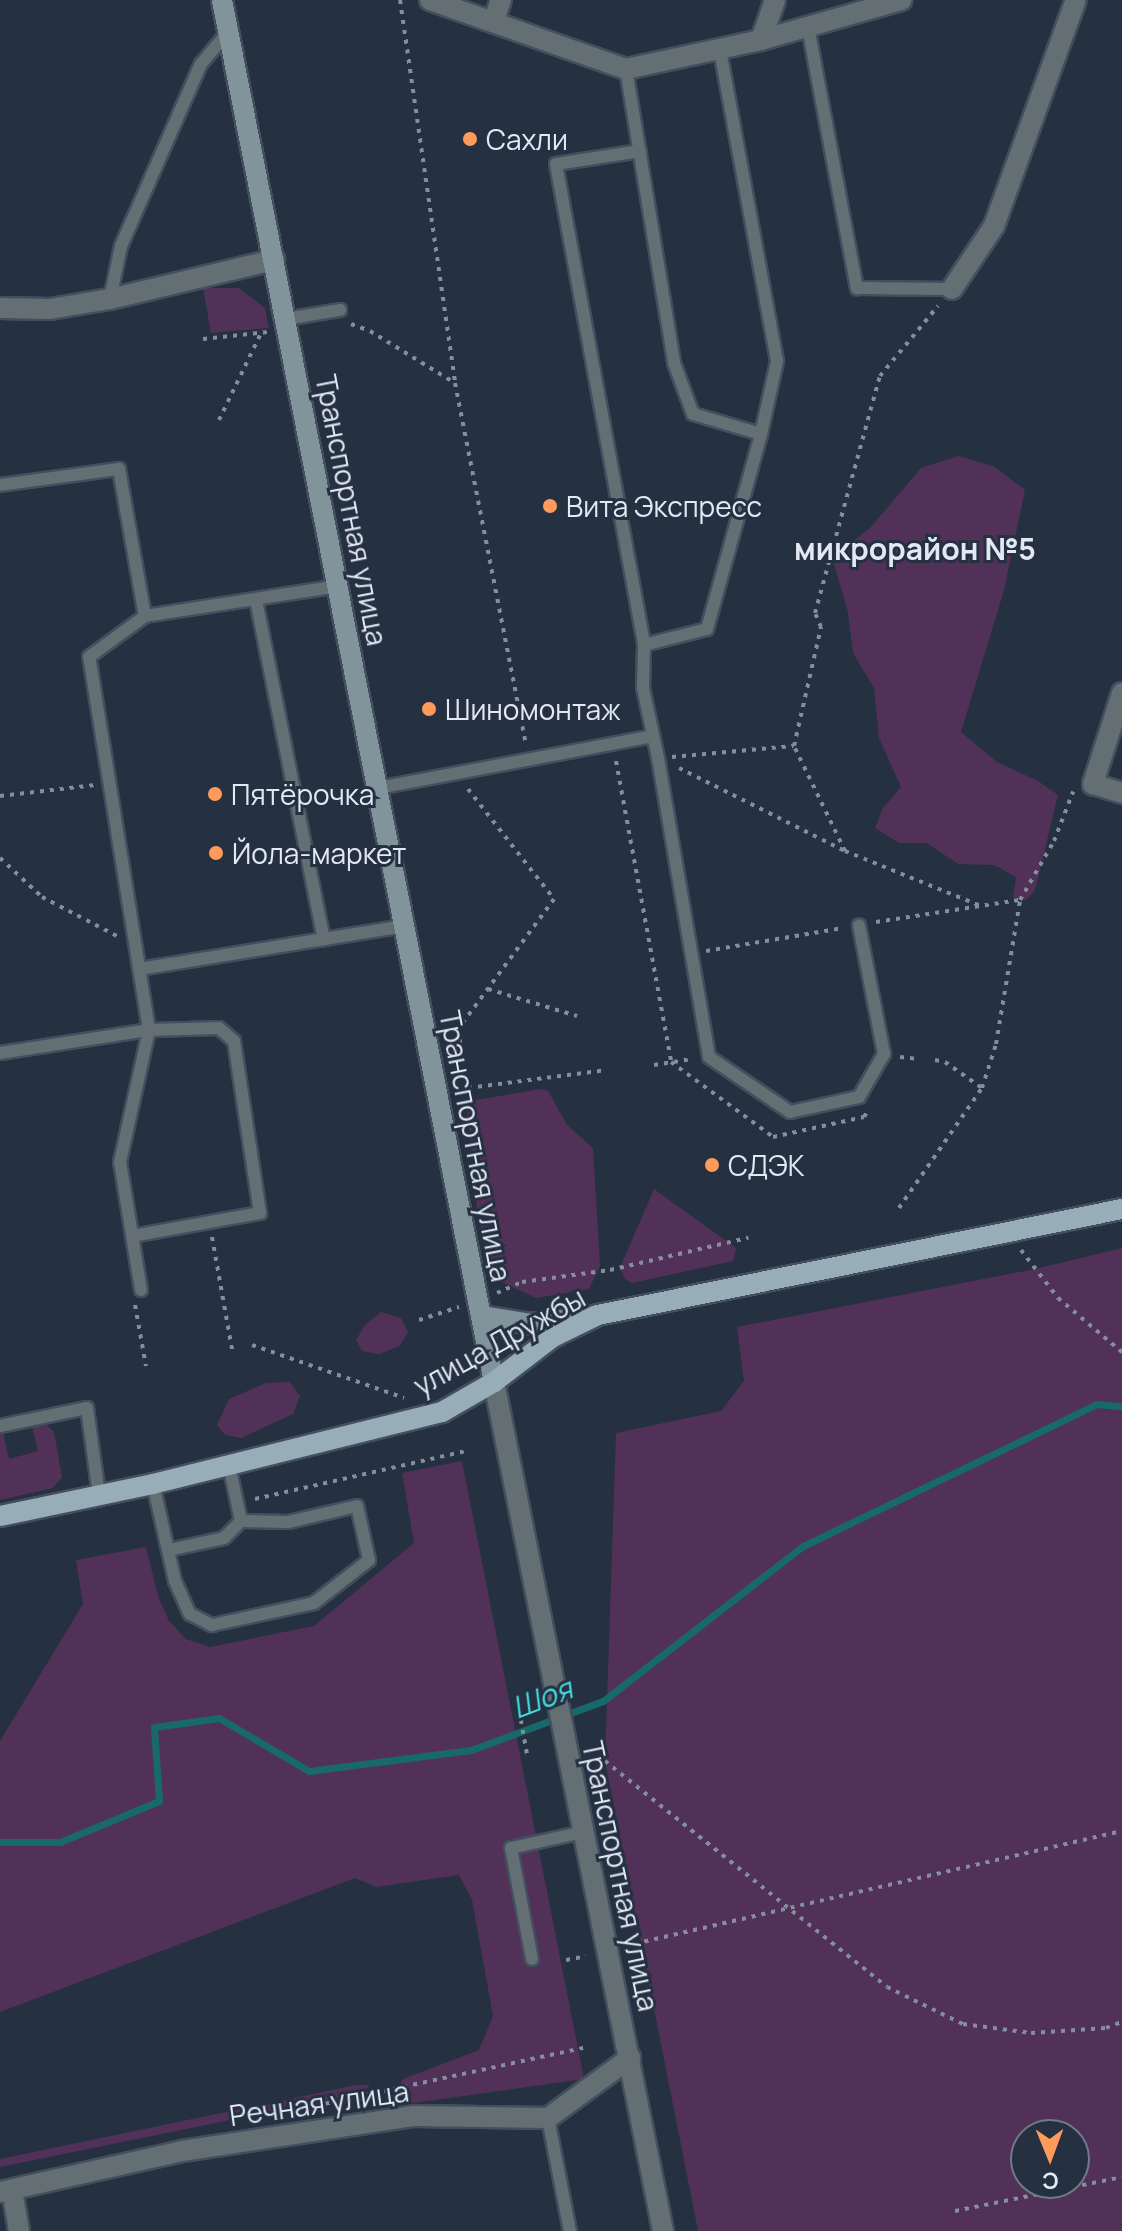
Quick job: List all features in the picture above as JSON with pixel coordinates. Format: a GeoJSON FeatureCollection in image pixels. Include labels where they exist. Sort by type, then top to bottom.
{"type":"FeatureCollection","features":[{"type":"Feature","properties":{"kind":"main road","name":"Транспортная улица"},"geometry":{"type":"LineString","coordinates":[[222,0],[494,1382]]}},
{"type":"Feature","properties":{"kind":"main road","name":"улица Дружбы"},"geometry":{"type":"LineString","coordinates":[[0,1516],[153,1484],[442,1412],[494,1382],[553,1337],[598,1315],[1122,1209]]}},
{"type":"Feature","properties":{"kind":"main road"},"geometry":{"type":"LineString","coordinates":[[480,1309],[532,1324],[598,1315]]}},
{"type":"Feature","properties":{"kind":"street"},"geometry":{"type":"LineString","coordinates":[[430,0],[626,69],[761,40],[901,0]]}},
{"type":"Feature","properties":{"kind":"street"},"geometry":{"type":"LineString","coordinates":[[493,22],[501,0]]}},
{"type":"Feature","properties":{"kind":"street"},"geometry":{"type":"LineString","coordinates":[[761,40],[775,0]]}},
{"type":"Feature","properties":{"kind":"street"},"geometry":{"type":"LineString","coordinates":[[952,289],[994,226],[1076,0]]}},
{"type":"Feature","properties":{"kind":"street"},"geometry":{"type":"LineString","coordinates":[[0,308],[50,309],[110,299],[274,260]]}},
{"type":"Feature","properties":{"kind":"street"},"geometry":{"type":"LineString","coordinates":[[1122,693],[1093,784],[1122,793]]}},
{"type":"Feature","properties":{"kind":"street","name":"Транспортная улица"},"geometry":{"type":"LineString","coordinates":[[494,1382],[553,1695],[608,1950],[663,2231]]}},
{"type":"Feature","properties":{"kind":"street"},"geometry":{"type":"LineString","coordinates":[[548,2118],[630,2058]]}},
{"type":"Feature","properties":{"kind":"street","name":"Речная улица"},"geometry":{"type":"LineString","coordinates":[[6,2191],[182,2151],[414,2116],[548,2118]]}},
{"type":"Feature","properties":{"kind":"street"},"geometry":{"type":"LineString","coordinates":[[6,2191],[19,2231]]}},
{"type":"Feature","properties":{"kind":"lane"},"geometry":{"type":"LineString","coordinates":[[808,27],[857,288],[952,289]]}},
{"type":"Feature","properties":{"kind":"lane"},"geometry":{"type":"LineString","coordinates":[[110,299],[121,246],[201,64],[228,32]]}},
{"type":"Feature","properties":{"kind":"lane"},"geometry":{"type":"LineString","coordinates":[[644,645],[707,629],[761,434],[777,361],[720,49]]}},
{"type":"Feature","properties":{"kind":"lane"},"geometry":{"type":"LineString","coordinates":[[626,69],[674,363],[693,414],[761,434]]}},
{"type":"Feature","properties":{"kind":"lane"},"geometry":{"type":"LineString","coordinates":[[640,151],[556,164],[644,645],[643,688],[658,758],[709,1057],[790,1112],[859,1097],[884,1054],[859,925]]}},
{"type":"Feature","properties":{"kind":"lane"},"geometry":{"type":"LineString","coordinates":[[287,325],[341,315]]}},
{"type":"Feature","properties":{"kind":"lane"},"geometry":{"type":"LineString","coordinates":[[0,485],[119,469],[145,616]]}},
{"type":"Feature","properties":{"kind":"lane"},"geometry":{"type":"LineString","coordinates":[[141,1290],[120,1162],[149,1030],[89,657],[145,616],[338,586]]}},
{"type":"Feature","properties":{"kind":"lane"},"geometry":{"type":"LineString","coordinates":[[256,600],[324,939]]}},
{"type":"Feature","properties":{"kind":"lane"},"geometry":{"type":"LineString","coordinates":[[378,788],[652,736]]}},
{"type":"Feature","properties":{"kind":"lane"},"geometry":{"type":"LineString","coordinates":[[139,969],[405,926]]}},
{"type":"Feature","properties":{"kind":"lane"},"geometry":{"type":"LineString","coordinates":[[0,1053],[149,1030],[219,1028],[234,1041],[260,1213],[132,1236]]}},
{"type":"Feature","properties":{"kind":"lane"},"geometry":{"type":"LineString","coordinates":[[0,1426],[87,1408],[99,1494]]}},
{"type":"Feature","properties":{"kind":"lane"},"geometry":{"type":"LineString","coordinates":[[229,1465],[241,1521]]}},
{"type":"Feature","properties":{"kind":"lane"},"geometry":{"type":"LineString","coordinates":[[153,1484],[175,1581],[190,1614],[212,1625],[314,1603],[369,1560],[357,1506],[288,1522],[241,1521],[224,1538],[169,1550]]}},
{"type":"Feature","properties":{"kind":"lane"},"geometry":{"type":"LineString","coordinates":[[532,1959],[511,1848],[583,1832]]}},
{"type":"Feature","properties":{"kind":"lane"},"geometry":{"type":"LineString","coordinates":[[548,2118],[570,2231]]}},
{"type":"Feature","properties":{"kind":"path"},"geometry":{"type":"LineString","coordinates":[[400,0],[455,383],[529,759]]}},
{"type":"Feature","properties":{"kind":"path"},"geometry":{"type":"LineString","coordinates":[[845,851],[794,746],[821,627],[815,613],[880,376],[952,289]]}},
{"type":"Feature","properties":{"kind":"path"},"geometry":{"type":"LineString","coordinates":[[341,315],[455,383]]}},
{"type":"Feature","properties":{"kind":"path"},"geometry":{"type":"LineString","coordinates":[[203,339],[261,333],[287,325]]}},
{"type":"Feature","properties":{"kind":"path"},"geometry":{"type":"LineString","coordinates":[[219,420],[261,333]]}},
{"type":"Feature","properties":{"kind":"path"},"geometry":{"type":"LineString","coordinates":[[613,743],[671,1062],[773,1137],[864,1117],[871,1105]]}},
{"type":"Feature","properties":{"kind":"path"},"geometry":{"type":"LineString","coordinates":[[658,758],[794,746]]}},
{"type":"Feature","properties":{"kind":"path"},"geometry":{"type":"LineString","coordinates":[[658,758],[845,851],[981,906]]}},
{"type":"Feature","properties":{"kind":"path"},"geometry":{"type":"LineString","coordinates":[[455,773],[554,899],[458,1029],[468,1088],[607,1070]]}},
{"type":"Feature","properties":{"kind":"path"},"geometry":{"type":"LineString","coordinates":[[0,796],[109,784]]}},
{"type":"Feature","properties":{"kind":"path"},"geometry":{"type":"LineString","coordinates":[[899,1208],[982,1088],[996,1044],[1020,900],[1054,841],[1074,789],[1093,784]]}},
{"type":"Feature","properties":{"kind":"path"},"geometry":{"type":"LineString","coordinates":[[0,858],[42,897],[135,946]]}},
{"type":"Feature","properties":{"kind":"path"},"geometry":{"type":"LineString","coordinates":[[878,922],[880,937]]}},
{"type":"Feature","properties":{"kind":"path"},"geometry":{"type":"LineString","coordinates":[[488,989],[577,1016]]}},
{"type":"Feature","properties":{"kind":"path"},"geometry":{"type":"LineString","coordinates":[[892,1068],[899,1056]]}},
{"type":"Feature","properties":{"kind":"path"},"geometry":{"type":"LineString","coordinates":[[654,1065],[709,1057]]}},
{"type":"Feature","properties":{"kind":"path"},"geometry":{"type":"LineString","coordinates":[[935,1060],[945,1062],[982,1088]]}},
{"type":"Feature","properties":{"kind":"path"},"geometry":{"type":"LineString","coordinates":[[210,1222],[232,1349]]}},
{"type":"Feature","properties":{"kind":"path"},"geometry":{"type":"LineString","coordinates":[[1007,1232],[1058,1298],[1122,1352]]}},
{"type":"Feature","properties":{"kind":"path"},"geometry":{"type":"LineString","coordinates":[[419,1320],[480,1309],[522,1282],[610,1270],[748,1238]]}},
{"type":"Feature","properties":{"kind":"path"},"geometry":{"type":"LineString","coordinates":[[141,1290],[133,1296],[146,1366]]}},
{"type":"Feature","properties":{"kind":"path"},"geometry":{"type":"LineString","coordinates":[[252,1345],[442,1412]]}},
{"type":"Feature","properties":{"kind":"path"},"geometry":{"type":"LineString","coordinates":[[237,1503],[467,1451]]}},
{"type":"Feature","properties":{"kind":"path"},"geometry":{"type":"LineString","coordinates":[[519,1710],[527,1754]]}},
{"type":"Feature","properties":{"kind":"path"},"geometry":{"type":"LineString","coordinates":[[605,1761],[887,1987],[963,2024],[1031,2033],[1106,2028],[1122,2022]]}},
{"type":"Feature","properties":{"kind":"path"},"geometry":{"type":"LineString","coordinates":[[566,1960],[1122,1831]]}},
{"type":"Feature","properties":{"kind":"path"},"geometry":{"type":"LineString","coordinates":[[289,2111],[583,2048]]}},
{"type":"Feature","properties":{"kind":"path"},"geometry":{"type":"LineString","coordinates":[[955,2211],[1122,2177]]}},
{"type":"Feature","properties":{"kind":"shaded area"},"geometry":{"type":"Polygon","coordinates":[[[203,288],[239,288],[265,308],[269,328],[211,333],[203,288]]]}},
{"type":"Feature","properties":{"kind":"shaded area"},"geometry":{"type":"Polygon","coordinates":[[[959,456],[995,467],[1025,490],[1004,590],[961,732],[997,762],[1038,781],[1058,795],[1035,890],[1026,900],[1013,898],[1016,877],[994,865],[958,864],[927,843],[899,843],[875,828],[883,808],[901,787],[879,738],[874,688],[853,653],[848,612],[832,557],[870,528],[921,468],[959,456]]]}},
{"type":"Feature","properties":{"kind":"shaded area"},"geometry":{"type":"Polygon","coordinates":[[[540,1089],[548,1091],[567,1125],[593,1148],[600,1266],[589,1289],[536,1298],[491,1277],[477,1209],[467,1107],[471,1101],[540,1089]]]}},
{"type":"Feature","properties":{"kind":"shaded area"},"geometry":{"type":"Polygon","coordinates":[[[654,1189],[736,1248],[733,1261],[632,1283],[625,1279],[620,1268],[654,1189]]]}},
{"type":"Feature","properties":{"kind":"shaded area"},"geometry":{"type":"Polygon","coordinates":[[[1122,1248],[1122,2231],[698,2231],[605,1761],[616,1433],[721,1411],[744,1381],[737,1327],[1035,1269],[1122,1248]]]}},
{"type":"Feature","properties":{"kind":"shaded area"},"geometry":{"type":"Polygon","coordinates":[[[381,1312],[401,1318],[408,1332],[400,1346],[379,1354],[362,1351],[356,1340],[365,1325],[381,1312]]]}},
{"type":"Feature","properties":{"kind":"shaded area"},"geometry":{"type":"Polygon","coordinates":[[[290,1382],[300,1396],[293,1414],[241,1438],[225,1435],[217,1425],[229,1399],[266,1383],[290,1382]]]}},
{"type":"Feature","properties":{"kind":"shaded area"},"geometry":{"type":"Polygon","coordinates":[[[43,1422],[54,1432],[62,1477],[53,1488],[0,1500],[0,1433],[3,1432],[9,1459],[38,1451],[32,1427],[43,1422]]]}},
{"type":"Feature","properties":{"kind":"shaded area"},"geometry":{"type":"Polygon","coordinates":[[[462,1461],[584,2079],[399,2105],[393,2092],[403,2079],[479,2050],[493,2016],[472,1900],[459,1875],[376,1887],[355,1878],[0,2012],[0,1741],[83,1604],[76,1560],[146,1547],[158,1596],[169,1621],[186,1639],[210,1647],[314,1626],[414,1543],[402,1473],[462,1461]]]}},
{"type":"Feature","properties":{"kind":"shaded area"},"geometry":{"type":"Polygon","coordinates":[[[356,2085],[370,2085],[363,2093],[0,2167],[0,2159],[356,2085]]]}},
{"type":"Feature","properties":{"kind":"waterway","name":"Шоя"},"geometry":{"type":"LineString","coordinates":[[0,1842],[60,1842],[159,1801],[154,1727],[219,1718],[309,1771],[471,1750],[603,1701],[803,1546],[1097,1404],[1122,1406]]}},
{"type":"Feature","properties":{"kind":"place","name":"Сахли"},"geometry":{"type":"Point","coordinates":[470,139]}},
{"type":"Feature","properties":{"kind":"place","name":"Вита Экспресс"},"geometry":{"type":"Point","coordinates":[550,506]}},
{"type":"Feature","properties":{"kind":"place","name":"Шиномонтаж"},"geometry":{"type":"Point","coordinates":[429,709]}},
{"type":"Feature","properties":{"kind":"place","name":"Пятёрочка"},"geometry":{"type":"Point","coordinates":[215,794]}},
{"type":"Feature","properties":{"kind":"place","name":"Йола-маркет"},"geometry":{"type":"Point","coordinates":[216,853]}},
{"type":"Feature","properties":{"kind":"place","name":"СДЭК"},"geometry":{"type":"Point","coordinates":[712,1165]}},
{"type":"Feature","properties":{"kind":"district","name":"микрорайон №5"},"geometry":{"type":"Point","coordinates":[915,549]}}]}
